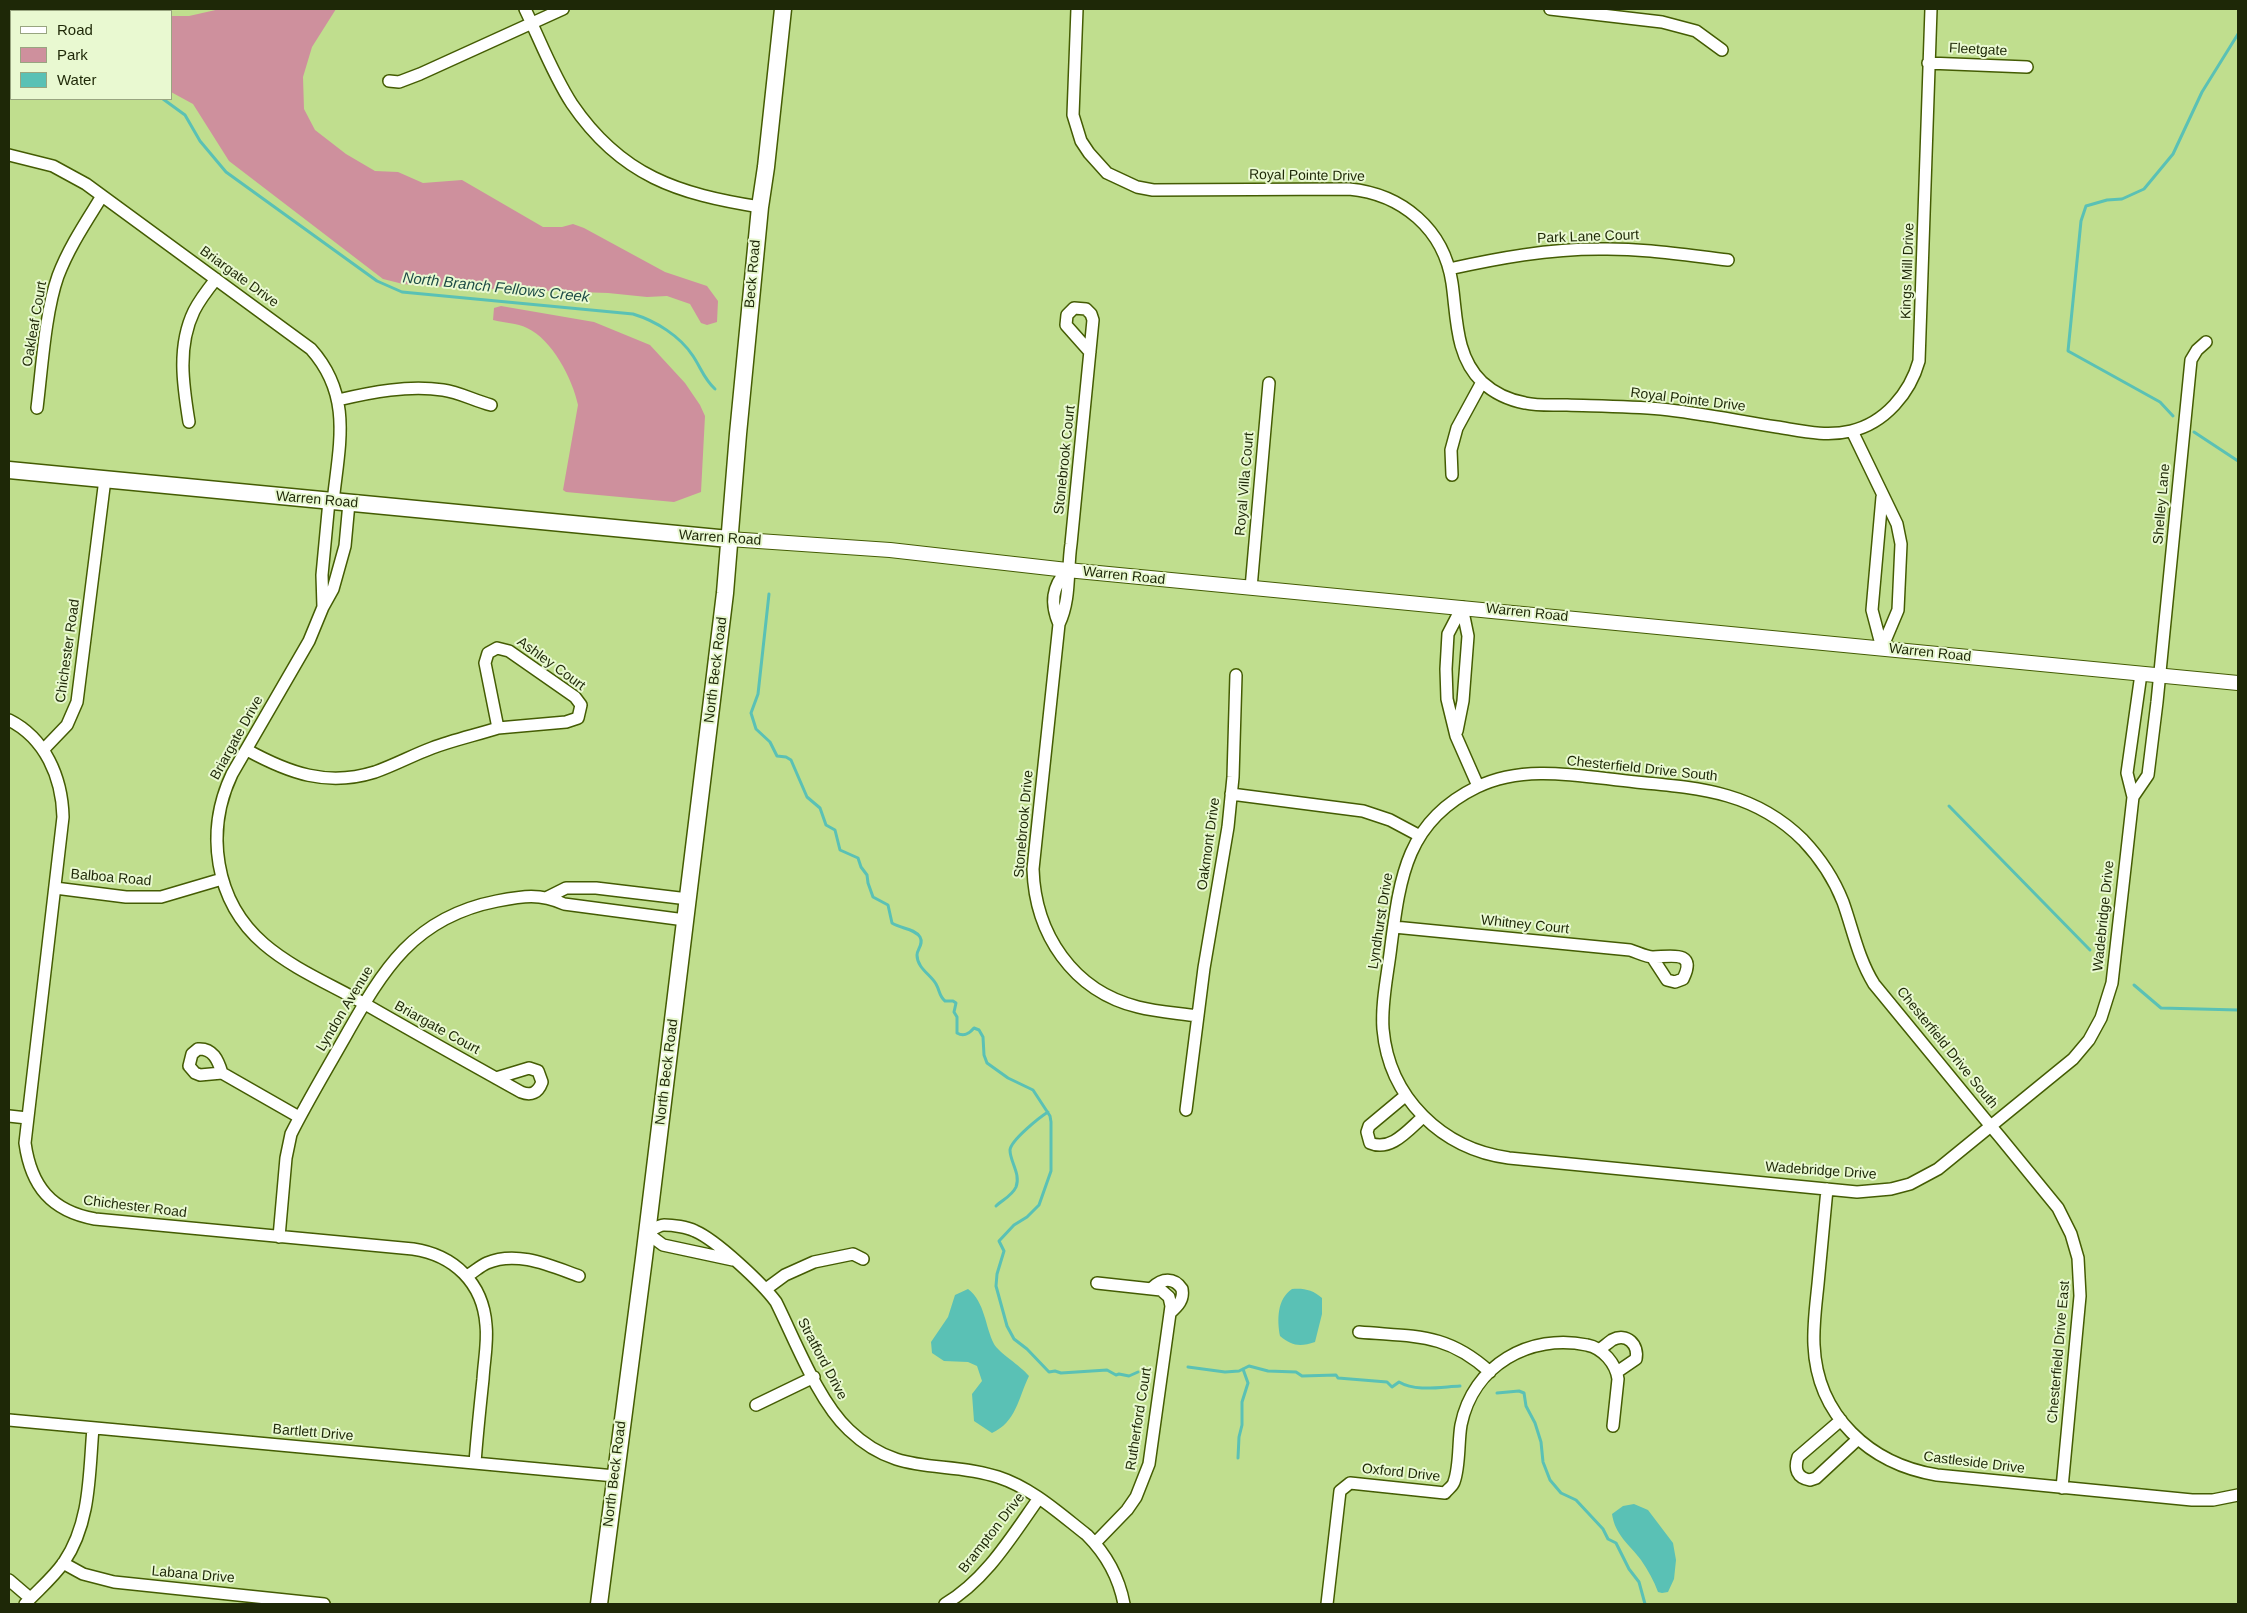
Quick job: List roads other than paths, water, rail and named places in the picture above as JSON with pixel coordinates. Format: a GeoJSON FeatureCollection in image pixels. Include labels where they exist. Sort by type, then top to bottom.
{"type":"FeatureCollection","features":[{"type":"Feature","properties":{"kind":"main road","name":"Beck Road"},"geometry":{"type":"LineString","coordinates":[[729,539],[760,207],[766,167],[782,9]]}},
{"type":"Feature","properties":{"kind":"main road","name":"Warren Road"},"geometry":{"type":"LineString","coordinates":[[9,470],[729,539]]}},
{"type":"Feature","properties":{"kind":"main road","name":"North Beck Road"},"geometry":{"type":"LineString","coordinates":[[599,1604],[688,899],[725,593],[729,539]]}},
{"type":"Feature","properties":{"kind":"street"},"geometry":{"type":"LineString","coordinates":[[525,9],[572,104],[594,132],[619,156],[648,175],[686,192],[715,200],[760,207]]}},
{"type":"Feature","properties":{"kind":"street"},"geometry":{"type":"LineString","coordinates":[[389,81],[399,82],[420,74],[563,9]]}},
{"type":"Feature","properties":{"kind":"street","name":"Royal Pointe Drive"},"geometry":{"type":"LineString","coordinates":[[1077,9],[1073,115],[1081,140],[1089,153],[1107,173],[1129,184],[1153,190],[1349,190],[1378,194],[1404,206],[1423,222],[1438,243],[1449,269],[1461,348],[1470,368],[1482,382],[1504,397],[1528,404],[1662,409],[1820,434],[1852,431]]}},
{"type":"Feature","properties":{"kind":"street"},"geometry":{"type":"LineString","coordinates":[[1550,9],[1662,22],[1696,30],[1722,50]]}},
{"type":"Feature","properties":{"kind":"street","name":"Kings Mill Drive"},"geometry":{"type":"LineString","coordinates":[[1852,431],[1875,421],[1894,406],[1910,385],[1919,361],[1931,9]]}},
{"type":"Feature","properties":{"kind":"street","name":"Fleetgate"},"geometry":{"type":"LineString","coordinates":[[1928,64],[2027,68]]}},
{"type":"Feature","properties":{"kind":"street","name":"Briargate Drive"},"geometry":{"type":"LineString","coordinates":[[9,155],[35,160],[70,174],[216,278],[311,349],[329,374],[338,400],[341,435],[337,502],[322,575],[323,607]]}},
{"type":"Feature","properties":{"kind":"street","name":"Oakleaf Court"},"geometry":{"type":"LineString","coordinates":[[37,408],[52,298],[57,278],[74,241],[102,196]]}},
{"type":"Feature","properties":{"kind":"street","name":"Park Lane Court"},"geometry":{"type":"LineString","coordinates":[[1449,269],[1516,255],[1600,249],[1659,251],[1728,260]]}},
{"type":"Feature","properties":{"kind":"street"},"geometry":{"type":"LineString","coordinates":[[189,422],[182,380],[186,336],[193,312],[216,278]]}},
{"type":"Feature","properties":{"kind":"street","name":"Shelley Lane"},"geometry":{"type":"LineString","coordinates":[[2160,676],[2191,360],[2196,350],[2206,342]]}},
{"type":"Feature","properties":{"kind":"street","name":"Stonebrook Court"},"geometry":{"type":"LineString","coordinates":[[1067,570],[1090,352]]}},
{"type":"Feature","properties":{"kind":"street"},"geometry":{"type":"LineString","coordinates":[[1452,475],[1451,450],[1458,428],[1482,382]]}},
{"type":"Feature","properties":{"kind":"street","name":"Royal Villa Court"},"geometry":{"type":"LineString","coordinates":[[1251,588],[1269,383]]}},
{"type":"Feature","properties":{"kind":"street"},"geometry":{"type":"LineString","coordinates":[[338,400],[367,393],[426,389],[444,390],[490,406]]}},
{"type":"Feature","properties":{"kind":"street"},"geometry":{"type":"LineString","coordinates":[[1852,431],[1897,524],[1901,544],[1898,610],[1882,648]]}},
{"type":"Feature","properties":{"kind":"street","name":"Chichester Road"},"geometry":{"type":"LineString","coordinates":[[105,479],[77,702],[67,725],[43,750],[57,777],[63,805],[55,888],[24,1143],[31,1172],[46,1196],[69,1212],[95,1219],[425,1251],[448,1260],[467,1276],[481,1298],[487,1327],[475,1463]]}},
{"type":"Feature","properties":{"kind":"street"},"geometry":{"type":"LineString","coordinates":[[1882,496],[1872,610],[1882,648]]}},
{"type":"Feature","properties":{"kind":"street","name":"Briargate Drive"},"geometry":{"type":"LineString","coordinates":[[337,502],[345,546],[338,580],[323,607],[309,641],[227,785],[218,812],[216,845],[222,879],[239,915],[263,943],[282,957],[364,1004]]}},
{"type":"Feature","properties":{"kind":"street","name":"Warren Road"},"geometry":{"type":"LineString","coordinates":[[729,539],[890,550],[1067,570],[2238,683]]}},
{"type":"Feature","properties":{"kind":"street","name":"Stonebrook Drive"},"geometry":{"type":"LineString","coordinates":[[1067,570],[1068,585],[1065,611],[1059,624],[1033,869],[1039,913],[1045,929],[1061,957],[1093,987],[1118,1001],[1137,1007],[1198,1016]]}},
{"type":"Feature","properties":{"kind":"street"},"geometry":{"type":"LineString","coordinates":[[1462,607],[1448,634],[1447,699],[1456,736],[1478,786]]}},
{"type":"Feature","properties":{"kind":"street"},"geometry":{"type":"LineString","coordinates":[[1456,736],[1463,702],[1468,636],[1462,607]]}},
{"type":"Feature","properties":{"kind":"street","name":"Ashley Court"},"geometry":{"type":"LineString","coordinates":[[247,750],[293,772],[317,777],[344,778],[375,772],[434,747],[498,728],[574,720],[580,714],[581,705],[575,697],[509,651],[497,648],[488,653],[485,663],[498,728]]}},
{"type":"Feature","properties":{"kind":"street","name":"Wadebridge Drive"},"geometry":{"type":"LineString","coordinates":[[1399,1084],[1405,1096],[1423,1117],[1440,1132],[1458,1143],[1497,1156],[1872,1192],[1910,1184],[1938,1170],[2073,1059],[2089,1040],[2101,1018],[2112,983],[2132,797],[2127,773],[2140,674]]}},
{"type":"Feature","properties":{"kind":"street","name":"Oakmont Drive"},"geometry":{"type":"LineString","coordinates":[[1186,1110],[1198,1016],[1223,864],[1231,794],[1236,675]]}},
{"type":"Feature","properties":{"kind":"street","name":"Wadebridge Drive"},"geometry":{"type":"LineString","coordinates":[[2132,797],[2148,775],[2160,676]]}},
{"type":"Feature","properties":{"kind":"street"},"geometry":{"type":"LineString","coordinates":[[9,720],[24,730],[43,750]]}},
{"type":"Feature","properties":{"kind":"street","name":"Chesterfield Drive South"},"geometry":{"type":"LineString","coordinates":[[1478,786],[1508,776],[1537,773],[1696,788],[1736,798],[1774,817],[1803,840],[1829,874],[1843,903],[1861,959],[1874,984],[1992,1127]]}},
{"type":"Feature","properties":{"kind":"street","name":"Lyndhurst Drive"},"geometry":{"type":"LineString","coordinates":[[1399,1084],[1386,1049],[1383,1023],[1402,877],[1409,856],[1420,836],[1445,807],[1478,786]]}},
{"type":"Feature","properties":{"kind":"street"},"geometry":{"type":"LineString","coordinates":[[1231,794],[1363,811],[1390,820],[1420,836]]}},
{"type":"Feature","properties":{"kind":"street","name":"Balboa Road"},"geometry":{"type":"LineString","coordinates":[[55,888],[126,897],[161,897],[222,879]]}},
{"type":"Feature","properties":{"kind":"street","name":"Lyndon Avenue"},"geometry":{"type":"LineString","coordinates":[[279,1237],[288,1146],[300,1117],[364,1004],[394,958],[424,931],[443,920],[492,902],[512,898],[548,897],[566,888],[596,888],[688,899]]}},
{"type":"Feature","properties":{"kind":"street","name":"Lyndon Avenue"},"geometry":{"type":"LineString","coordinates":[[548,897],[564,904],[685,920]]}},
{"type":"Feature","properties":{"kind":"street","name":"Whitney Court"},"geometry":{"type":"LineString","coordinates":[[1394,927],[1630,950],[1652,957]]}},
{"type":"Feature","properties":{"kind":"street","name":"Briargate Court"},"geometry":{"type":"LineString","coordinates":[[364,1004],[496,1078]]}},
{"type":"Feature","properties":{"kind":"street"},"geometry":{"type":"LineString","coordinates":[[222,1073],[300,1117]]}},
{"type":"Feature","properties":{"kind":"street"},"geometry":{"type":"LineString","coordinates":[[1405,1096],[1369,1126],[1367,1132],[1370,1142],[1377,1146],[1387,1146],[1423,1117]]}},
{"type":"Feature","properties":{"kind":"street"},"geometry":{"type":"LineString","coordinates":[[9,1116],[27,1118]]}},
{"type":"Feature","properties":{"kind":"street","name":"Chesterfield Drive East"},"geometry":{"type":"LineString","coordinates":[[1992,1127],[2058,1208],[2071,1234],[2078,1258],[2080,1296],[2062,1488]]}},
{"type":"Feature","properties":{"kind":"street","name":"Castleside Drive"},"geometry":{"type":"LineString","coordinates":[[1827,1189],[1814,1346],[1816,1366],[1823,1388],[1841,1420],[1858,1439],[1886,1459],[1921,1472],[2192,1500],[2212,1500],[2238,1495]]}},
{"type":"Feature","properties":{"kind":"street","name":"Stratford Drive"},"geometry":{"type":"LineString","coordinates":[[733,1260],[663,1245],[647,1233],[662,1225],[694,1230],[733,1260],[766,1288],[776,1302],[827,1403],[849,1430],[882,1454],[918,1466],[996,1476],[1018,1485],[1039,1498],[1096,1543],[1112,1568],[1124,1604]]}},
{"type":"Feature","properties":{"kind":"street"},"geometry":{"type":"LineString","coordinates":[[766,1288],[790,1272],[814,1262],[853,1254],[863,1259]]}},
{"type":"Feature","properties":{"kind":"street"},"geometry":{"type":"LineString","coordinates":[[467,1276],[488,1263],[517,1258],[528,1259],[579,1276]]}},
{"type":"Feature","properties":{"kind":"street","name":"Rutherford Court"},"geometry":{"type":"LineString","coordinates":[[1096,1543],[1127,1510],[1144,1479],[1151,1452],[1170,1313],[1169,1297],[1161,1290],[1097,1283]]}},
{"type":"Feature","properties":{"kind":"street"},"geometry":{"type":"LineString","coordinates":[[1358,1332],[1418,1337],[1450,1344],[1474,1358],[1490,1372]]}},
{"type":"Feature","properties":{"kind":"street"},"geometry":{"type":"LineString","coordinates":[[1613,1426],[1618,1379],[1617,1372],[1609,1358],[1599,1350],[1619,1338],[1626,1338],[1636,1346],[1636,1359],[1617,1372]]}},
{"type":"Feature","properties":{"kind":"street","name":"Oxford Drive"},"geometry":{"type":"LineString","coordinates":[[1327,1604],[1340,1491],[1350,1482],[1444,1493],[1454,1482],[1461,1425],[1467,1402],[1490,1372],[1504,1359],[1526,1347],[1547,1343],[1571,1342],[1593,1346],[1599,1350]]}},
{"type":"Feature","properties":{"kind":"street"},"geometry":{"type":"LineString","coordinates":[[756,1405],[814,1377]]}},
{"type":"Feature","properties":{"kind":"street","name":"Bartlett Drive"},"geometry":{"type":"LineString","coordinates":[[9,1420],[614,1476]]}},
{"type":"Feature","properties":{"kind":"street"},"geometry":{"type":"LineString","coordinates":[[1841,1420],[1798,1457],[1796,1470],[1799,1476],[1810,1480],[1816,1478],[1858,1439]]}},
{"type":"Feature","properties":{"kind":"street"},"geometry":{"type":"LineString","coordinates":[[9,1580],[27,1601],[63,1563],[76,1541],[84,1517],[93,1428]]}},
{"type":"Feature","properties":{"kind":"street","name":"Brampton Drive"},"geometry":{"type":"LineString","coordinates":[[945,1604],[961,1594],[979,1577],[1039,1498]]}},
{"type":"Feature","properties":{"kind":"street","name":"Labana Drive"},"geometry":{"type":"LineString","coordinates":[[63,1563],[83,1574],[114,1582],[234,1599],[324,1604]]}},
{"type":"Feature","properties":{"kind":"water"},"geometry":{"type":"Polygon","coordinates":[[[968,1289],[974,1294],[981,1307],[994,1344],[1029,1376],[1011,1416],[1006,1423],[992,1433],[974,1421],[972,1394],[982,1381],[977,1366],[968,1362],[944,1361],[932,1353],[931,1342],[948,1317],[955,1295],[968,1289]]]}},
{"type":"Feature","properties":{"kind":"water"},"geometry":{"type":"Polygon","coordinates":[[[1292,1289],[1308,1290],[1322,1298],[1322,1314],[1315,1342],[1296,1345],[1280,1336],[1279,1310],[1283,1298],[1292,1289]]]}},
{"type":"Feature","properties":{"kind":"water"},"geometry":{"type":"Polygon","coordinates":[[[1634,1504],[1648,1510],[1673,1543],[1676,1560],[1674,1579],[1668,1592],[1658,1592],[1641,1560],[1616,1528],[1612,1514],[1623,1506],[1634,1504]]]}},
{"type":"Feature","properties":{"kind":"waterway"},"geometry":{"type":"LineString","coordinates":[[2173,416],[2160,402],[2068,351],[2081,221],[2086,206],[2107,200],[2122,199],[2144,189],[2173,154],[2202,92],[2238,34]]}},
{"type":"Feature","properties":{"kind":"waterway","name":"North Branch Fellows Creek"},"geometry":{"type":"LineString","coordinates":[[164,100],[185,115],[200,141],[226,172],[377,281],[402,292],[633,314],[659,325],[681,342],[688,349],[705,377],[715,389]]}},
{"type":"Feature","properties":{"kind":"waterway"},"geometry":{"type":"LineString","coordinates":[[2194,432],[2238,461]]}},
{"type":"Feature","properties":{"kind":"waterway","name":"North Branch Fellows Creek"},"geometry":{"type":"LineString","coordinates":[[769,594],[758,694],[751,713],[756,729],[770,742],[777,756],[786,757],[791,760],[807,797],[820,808],[826,825],[835,830],[840,850],[858,858],[861,867],[867,875],[873,897],[888,905],[892,923],[914,932],[920,937],[921,944],[917,953],[919,964],[934,981],[943,999],[956,1003],[954,1012],[957,1017],[957,1033],[964,1035],[974,1028],[979,1030],[983,1037],[984,1055],[987,1063],[1008,1078],[1033,1090],[1050,1116],[1051,1171],[1039,1205],[1027,1217],[1014,1225],[999,1241],[1004,1251],[997,1274],[996,1286],[1007,1326],[1014,1339],[1027,1349],[1049,1372],[1107,1370],[1116,1375],[1129,1376],[1138,1372]]}},
{"type":"Feature","properties":{"kind":"waterway"},"geometry":{"type":"LineString","coordinates":[[1949,806],[2090,950]]}},
{"type":"Feature","properties":{"kind":"waterway"},"geometry":{"type":"LineString","coordinates":[[2134,985],[2161,1008],[2238,1010]]}},
{"type":"Feature","properties":{"kind":"waterway"},"geometry":{"type":"LineString","coordinates":[[996,1206],[1016,1187],[1017,1177],[1010,1155],[1012,1146],[1026,1129],[1048,1112]]}},
{"type":"Feature","properties":{"kind":"waterway","name":"North Branch Fellows Creek"},"geometry":{"type":"LineString","coordinates":[[1188,1367],[1225,1372],[1239,1371],[1249,1366],[1268,1371],[1296,1372],[1302,1376],[1336,1375],[1338,1378],[1387,1382],[1392,1387],[1399,1382],[1420,1388],[1460,1386]]}},
{"type":"Feature","properties":{"kind":"waterway"},"geometry":{"type":"LineString","coordinates":[[1238,1458],[1239,1437],[1242,1425],[1242,1402],[1248,1383],[1243,1369]]}},
{"type":"Feature","properties":{"kind":"waterway","name":"North Branch Fellows Creek"},"geometry":{"type":"LineString","coordinates":[[1497,1393],[1519,1391],[1524,1393],[1526,1406],[1535,1423],[1541,1442],[1543,1462],[1550,1480],[1561,1493],[1576,1500],[1603,1529],[1608,1539],[1616,1543],[1629,1569],[1639,1582],[1645,1604]]}}]}
